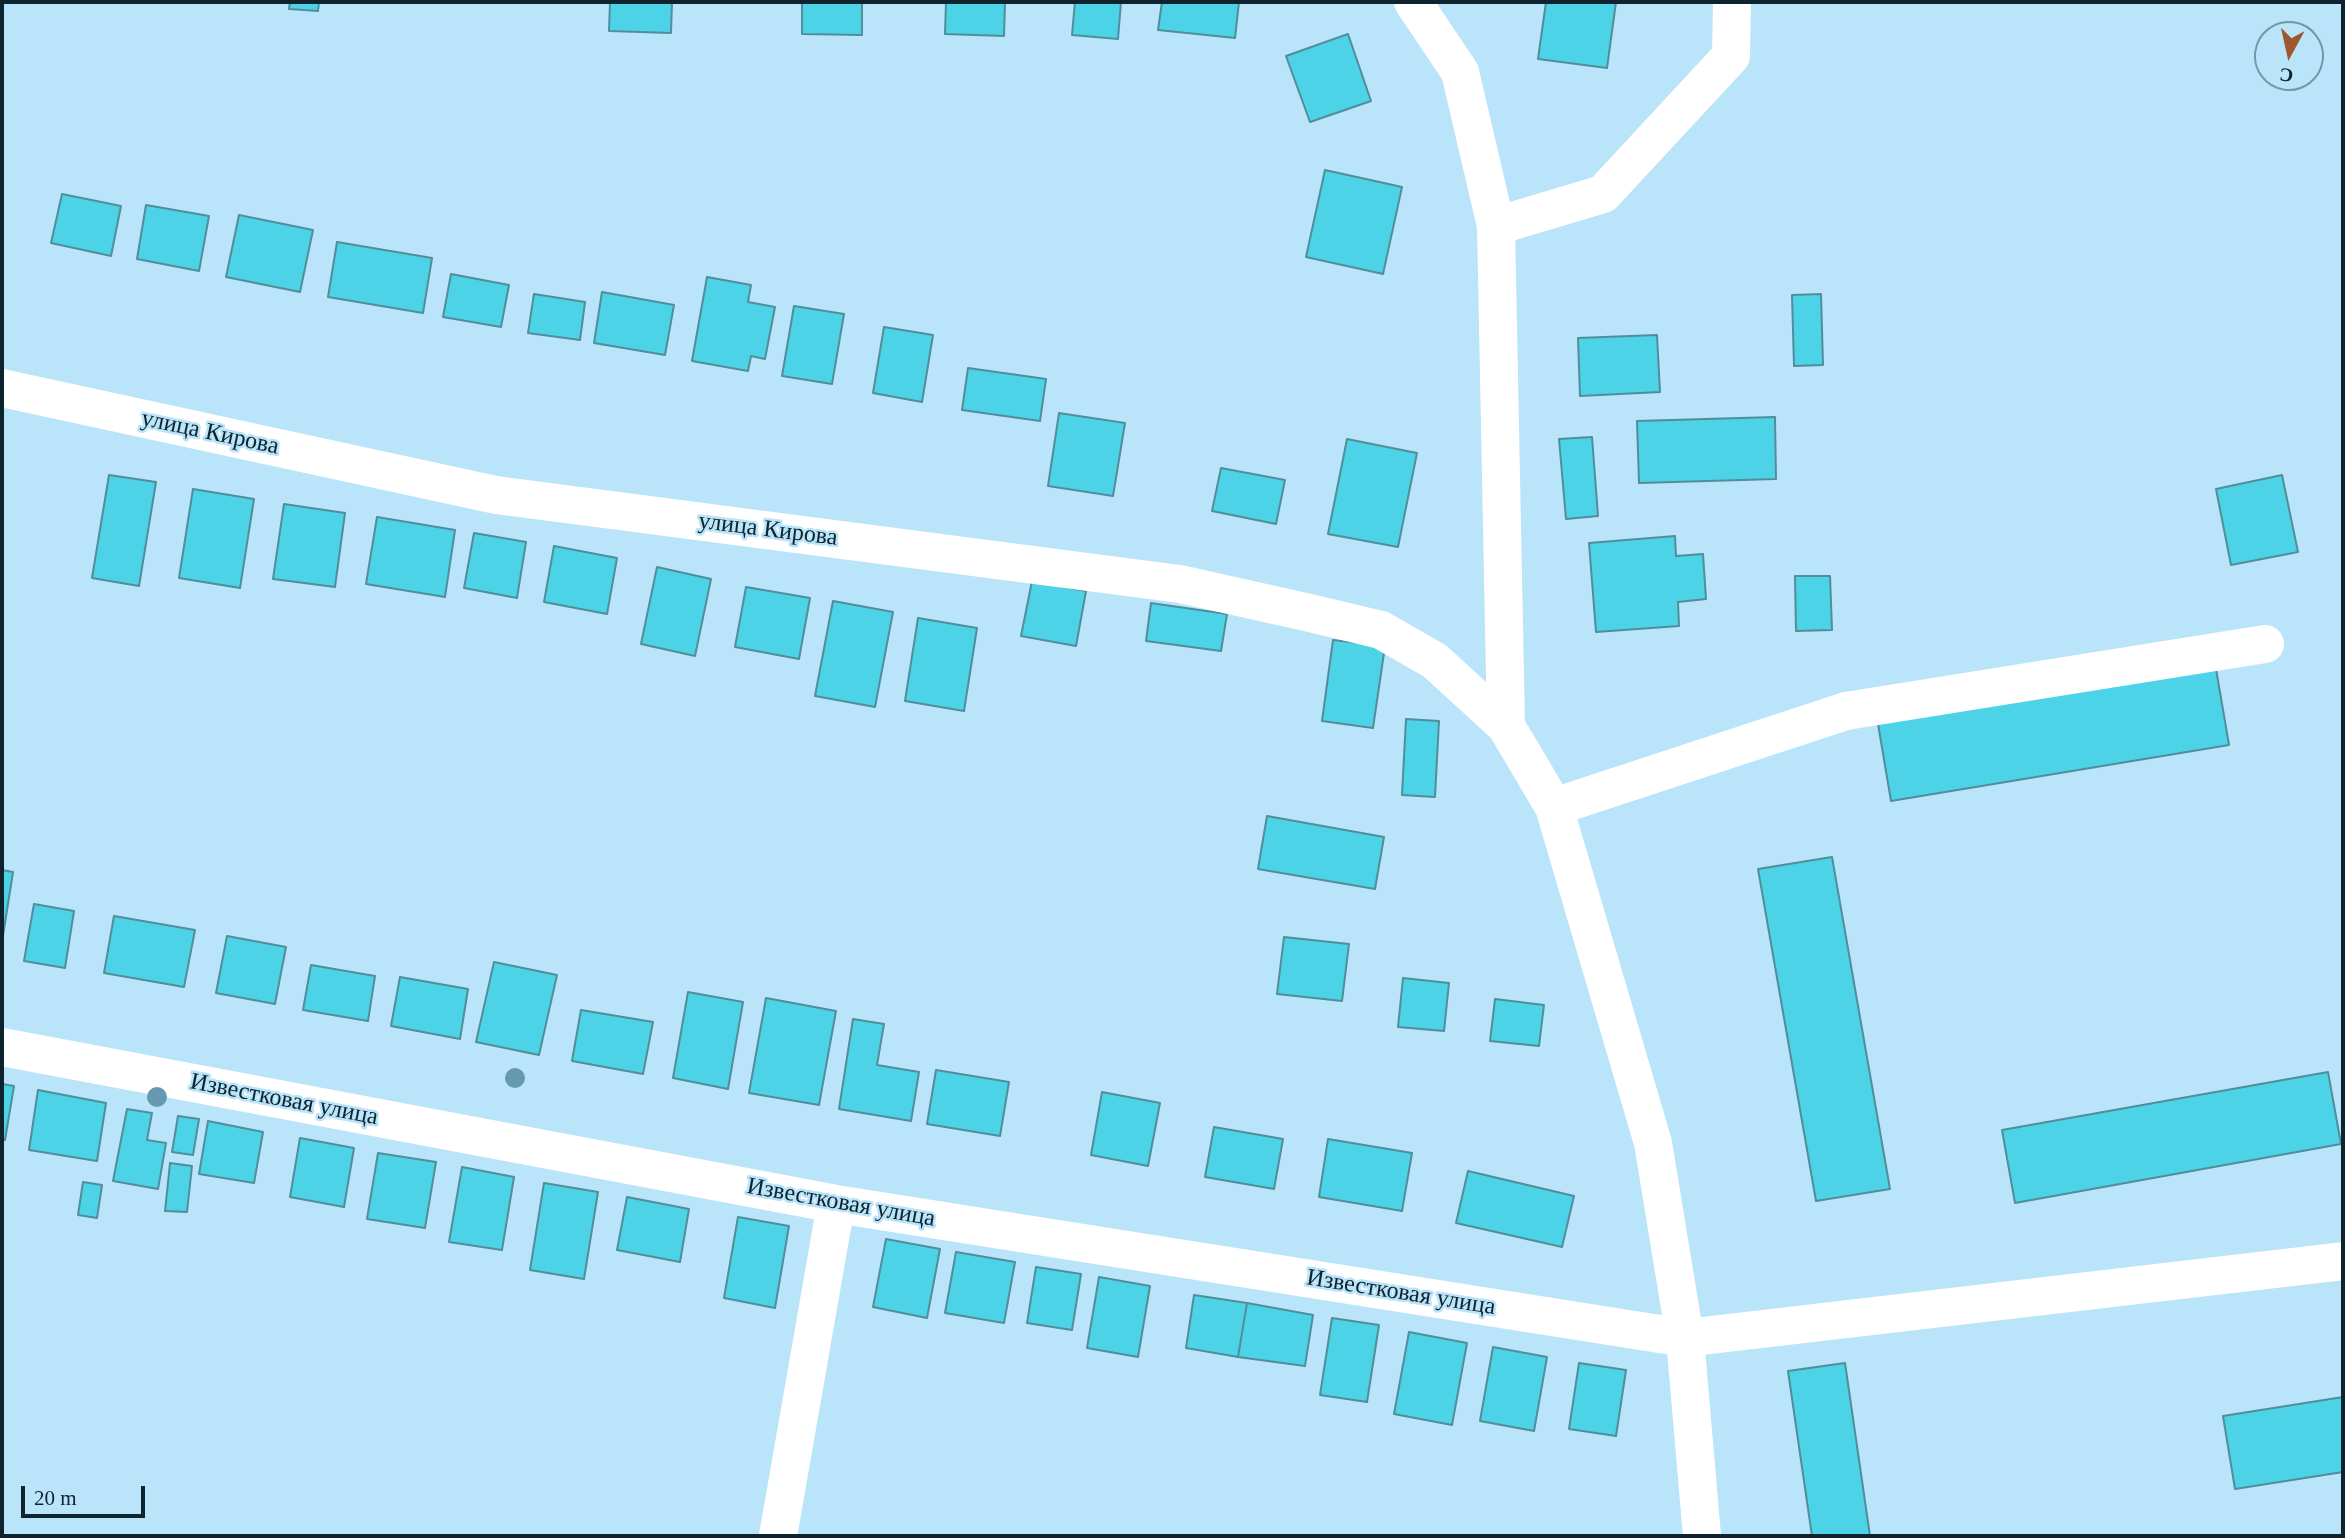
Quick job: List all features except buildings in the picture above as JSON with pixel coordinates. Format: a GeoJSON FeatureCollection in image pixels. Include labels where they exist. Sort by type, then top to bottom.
{"type":"FeatureCollection","features":[{"type":"Feature","properties":{"kind":"street"},"geometry":{"type":"LineString","coordinates":[[1413,2],[1461,72],[1496,226],[1506,726],[1553,807],[1653,1143],[1685,1338],[1702,1536]]}},
{"type":"Feature","properties":{"kind":"street"},"geometry":{"type":"LineString","coordinates":[[1496,226],[1603,194],[1731,56],[1732,2]]}},
{"type":"Feature","properties":{"kind":"street","name":"улица Кирова"},"geometry":{"type":"LineString","coordinates":[[2,388],[496,495],[1180,584],[1310,613],[1381,630],[1425,655],[1506,726]]}},
{"type":"Feature","properties":{"kind":"street"},"geometry":{"type":"LineString","coordinates":[[1553,807],[1846,710],[2264,644]]}},
{"type":"Feature","properties":{"kind":"street","name":"Известковая улица"},"geometry":{"type":"LineString","coordinates":[[2,1047],[836,1204],[1685,1338],[2343,1261]]}},
{"type":"Feature","properties":{"kind":"street"},"geometry":{"type":"LineString","coordinates":[[778,1536],[836,1204]]}}]}
